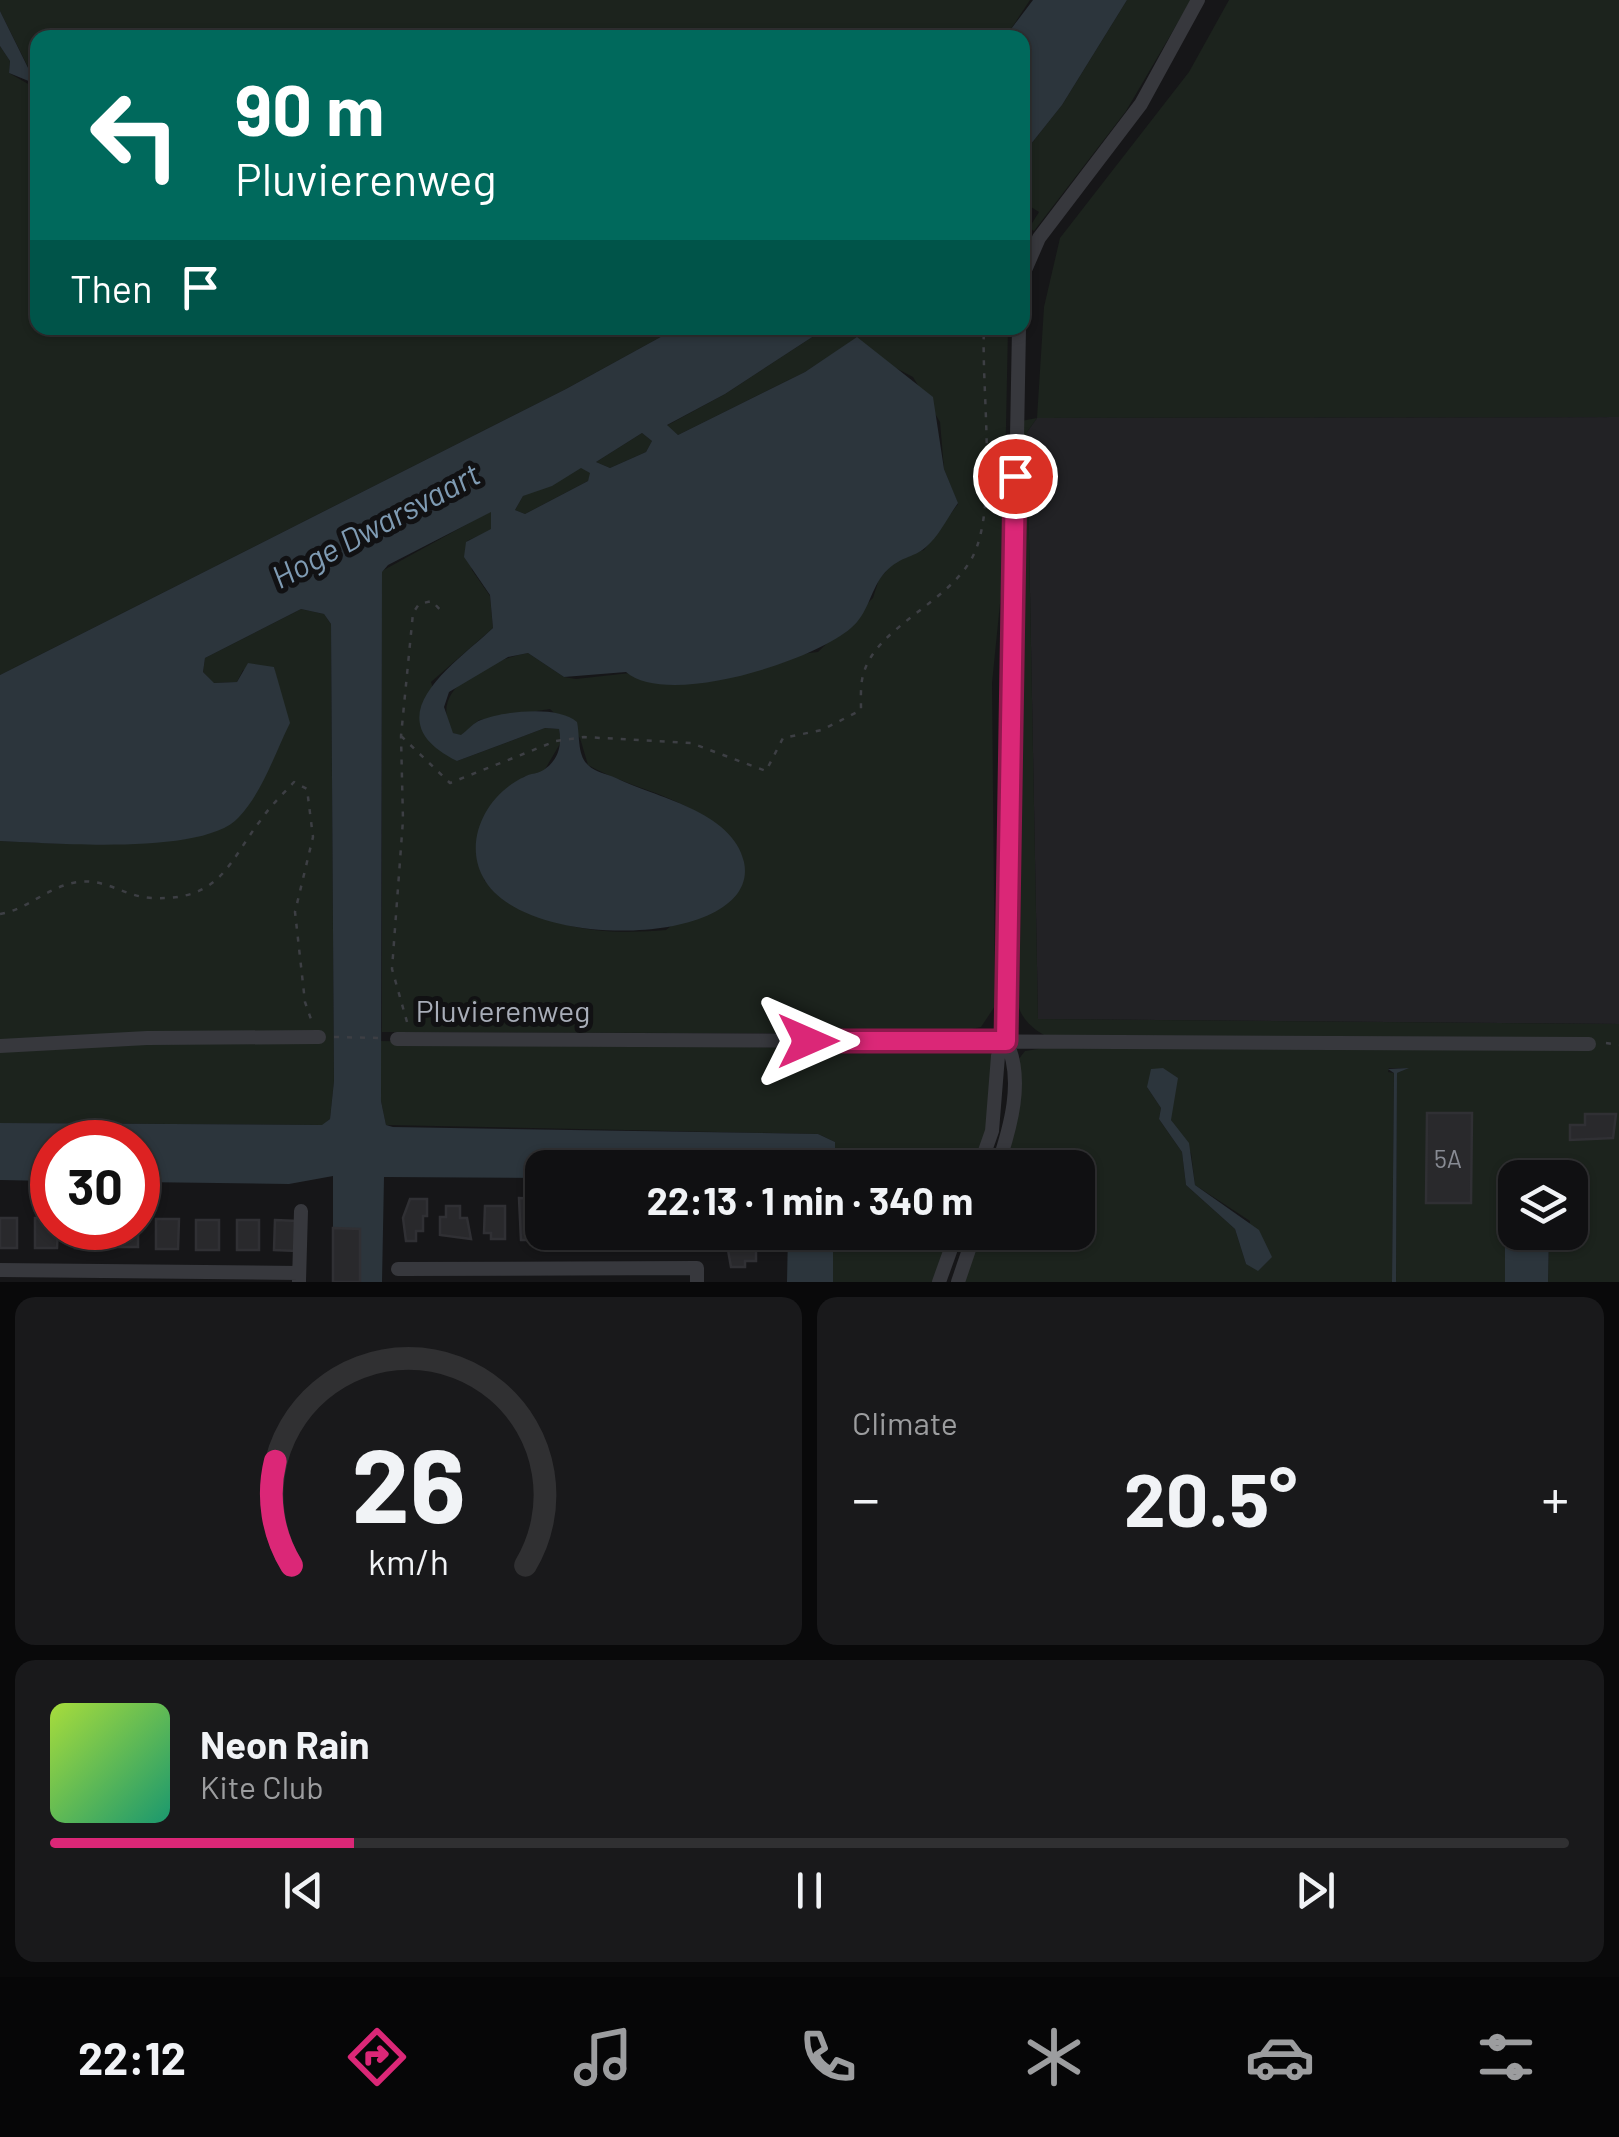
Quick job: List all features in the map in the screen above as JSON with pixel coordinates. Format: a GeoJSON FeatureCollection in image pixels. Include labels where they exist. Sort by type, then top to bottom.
{"type":"FeatureCollection","features":[{"type":"Feature","properties":{"kind":"street"},"geometry":{"type":"LineString","coordinates":[[1030,259],[1036,244],[1140,104],[1198,0]]}},
{"type":"Feature","properties":{"kind":"street"},"geometry":{"type":"LineString","coordinates":[[985,1150],[992,1131],[998,1056],[1006,1041],[1019,335]]}},
{"type":"Feature","properties":{"kind":"street"},"geometry":{"type":"LineString","coordinates":[[0,1046],[147,1038],[319,1037]]}},
{"type":"Feature","properties":{"kind":"street","name":"Pluvierenweg"},"geometry":{"type":"LineString","coordinates":[[404,1039],[1588,1044]]}},
{"type":"Feature","properties":{"kind":"street"},"geometry":{"type":"LineString","coordinates":[[1003,1150],[1012,1115],[1014,1057],[1006,1041]]}},
{"type":"Feature","properties":{"kind":"street"},"geometry":{"type":"LineString","coordinates":[[0,1270],[299,1277],[301,1212]]}},
{"type":"Feature","properties":{"kind":"street"},"geometry":{"type":"LineString","coordinates":[[939,1282],[950,1250]]}},
{"type":"Feature","properties":{"kind":"street"},"geometry":{"type":"LineString","coordinates":[[958,1282],[969,1250]]}},
{"type":"Feature","properties":{"kind":"street"},"geometry":{"type":"LineString","coordinates":[[398,1269],[697,1268],[696,1282]]}},
{"type":"Feature","properties":{"kind":"lane"},"geometry":{"type":"LineString","coordinates":[[1030,240],[1036,244]]}},
{"type":"Feature","properties":{"kind":"path"},"geometry":{"type":"LineString","coordinates":[[400,736],[450,782],[556,741],[584,737],[691,742],[766,771],[784,738],[822,730],[860,710],[864,672],[878,648],[941,597],[973,556],[985,516],[984,335]]}},
{"type":"Feature","properties":{"kind":"path"},"geometry":{"type":"LineString","coordinates":[[404,1039],[392,969],[404,820],[400,736],[413,613],[419,604],[432,600],[443,613]]}},
{"type":"Feature","properties":{"kind":"path"},"geometry":{"type":"LineString","coordinates":[[0,914],[14,912],[49,888],[79,881],[104,882],[124,893],[151,898],[180,896],[220,881],[260,820],[294,782],[306,789],[313,837],[296,912],[307,1014],[319,1037]]}},
{"type":"Feature","properties":{"kind":"path","name":"Pluvierenweg"},"geometry":{"type":"LineString","coordinates":[[319,1037],[404,1039]]}},
{"type":"Feature","properties":{"kind":"shaded area"},"geometry":{"type":"Polygon","coordinates":[[[0,0],[1030,0],[1010,30],[30,30],[30,71],[0,11],[0,0]]]}},
{"type":"Feature","properties":{"kind":"shaded area"},"geometry":{"type":"Polygon","coordinates":[[[1127,0],[1191,0],[1126,111],[1034,231],[1030,226],[1039,212],[1030,206],[1030,145],[1062,105],[1127,0]]]}},
{"type":"Feature","properties":{"kind":"shaded area"},"geometry":{"type":"Polygon","coordinates":[[[1229,0],[1619,0],[1619,417],[1037,418],[1044,307],[1060,238],[1189,72],[1229,0]]]}},
{"type":"Feature","properties":{"kind":"shaded area"},"geometry":{"type":"Polygon","coordinates":[[[0,46],[10,61],[9,73],[30,85],[30,335],[664,335],[566,389],[0,675],[0,46]]]}},
{"type":"Feature","properties":{"kind":"shaded area"},"geometry":{"type":"Polygon","coordinates":[[[815,335],[1008,335],[1003,574],[992,683],[995,1006],[981,1027],[949,1034],[382,1032],[382,571],[491,511],[491,530],[467,541],[472,570],[490,596],[493,628],[431,682],[457,761],[545,728],[559,729],[561,742],[544,771],[523,777],[484,880],[524,909],[569,925],[616,931],[666,930],[671,926],[707,819],[588,765],[580,738],[550,709],[479,720],[462,736],[453,733],[447,717],[448,702],[455,689],[481,669],[528,653],[564,677],[576,679],[818,652],[873,598],[879,579],[900,556],[924,550],[958,504],[944,469],[940,422],[913,377],[886,363],[857,338],[805,372],[678,435],[666,426],[725,394],[815,335]]]}},
{"type":"Feature","properties":{"kind":"shaded area"},"geometry":{"type":"Polygon","coordinates":[[[1619,417],[1619,1024],[1038,1019],[1027,432],[1037,418],[1619,417]]]}},
{"type":"Feature","properties":{"kind":"shaded area"},"geometry":{"type":"Polygon","coordinates":[[[1037,418],[1027,432],[1038,1019],[1619,1024],[1619,1282],[1548,1282],[1549,1250],[1588,1250],[1588,1160],[1498,1160],[1498,1250],[1505,1250],[1505,1282],[1396,1282],[1397,1073],[1408,1068],[1389,1068],[1388,1072],[1394,1073],[1392,1282],[963,1282],[974,1250],[1095,1250],[1095,1150],[1005,1150],[1018,1060],[1025,1051],[1044,1048],[1044,1035],[1023,1017],[1014,991],[1021,421],[1037,418]],[[1147,1087],[1161,1108],[1159,1119],[1182,1152],[1186,1185],[1235,1229],[1246,1264],[1250,1221],[1195,1185],[1191,1153],[1171,1120],[1171,1107],[1147,1087]]]}},
{"type":"Feature","properties":{"kind":"shaded area"},"geometry":{"type":"Polygon","coordinates":[[[642,433],[652,441],[646,452],[610,468],[596,462],[642,433]]]}},
{"type":"Feature","properties":{"kind":"shaded area"},"geometry":{"type":"Polygon","coordinates":[[[581,467],[591,473],[588,481],[525,514],[515,510],[523,496],[581,467]]]}},
{"type":"Feature","properties":{"kind":"shaded area"},"geometry":{"type":"Polygon","coordinates":[[[301,609],[324,614],[331,624],[334,1081],[330,1119],[323,1125],[160,1124],[160,1120],[0,1123],[0,841],[64,844],[282,704],[274,667],[243,670],[237,682],[213,683],[203,672],[205,658],[301,609]]]}},
{"type":"Feature","properties":{"kind":"shaded area"},"geometry":{"type":"Polygon","coordinates":[[[381,1041],[995,1051],[987,1132],[981,1150],[835,1150],[835,1142],[818,1134],[386,1125],[381,1101],[381,1041]]]}},
{"type":"Feature","properties":{"kind":"shaded area"},"geometry":{"type":"Polygon","coordinates":[[[833,1250],[946,1250],[934,1282],[833,1282],[833,1250]]]}},
{"type":"Feature","properties":{"kind":"water"},"geometry":{"type":"Polygon","coordinates":[[[1033,0],[1127,0],[1062,105],[1030,145],[1030,30],[1010,30],[1033,0]]]}},
{"type":"Feature","properties":{"kind":"water"},"geometry":{"type":"Polygon","coordinates":[[[0,11],[30,72],[30,82],[9,73],[10,61],[0,46],[0,11]]]}},
{"type":"Feature","properties":{"kind":"water","name":"Hoge Dwarsvaart"},"geometry":{"type":"Polygon","coordinates":[[[664,335],[815,335],[725,394],[667,425],[678,435],[805,372],[857,337],[933,397],[944,469],[958,503],[931,543],[894,564],[882,576],[861,616],[832,641],[740,676],[674,685],[646,682],[626,672],[564,677],[528,653],[508,657],[449,692],[444,707],[453,733],[461,735],[478,721],[517,712],[557,713],[577,722],[582,756],[591,767],[690,808],[725,830],[744,862],[740,890],[716,911],[680,924],[635,930],[587,929],[543,919],[506,902],[483,877],[478,863],[477,834],[489,806],[511,785],[550,765],[560,740],[559,729],[545,728],[457,761],[432,744],[421,727],[420,709],[428,691],[493,628],[490,595],[464,557],[466,542],[491,529],[491,512],[388,565],[382,572],[381,1101],[386,1125],[818,1134],[835,1142],[835,1150],[525,1150],[525,1178],[384,1177],[382,1282],[333,1282],[333,1176],[289,1184],[160,1182],[160,1124],[322,1125],[330,1119],[334,1081],[331,624],[324,614],[301,609],[205,658],[203,672],[214,683],[237,682],[248,663],[274,667],[290,723],[262,784],[239,817],[221,829],[162,842],[90,845],[0,841],[0,675],[566,389],[664,335]],[[642,433],[596,462],[610,468],[646,452],[652,441],[642,433]],[[581,468],[552,486],[523,496],[515,510],[525,514],[588,481],[590,473],[581,468]]]}},
{"type":"Feature","properties":{"kind":"water"},"geometry":{"type":"Polygon","coordinates":[[[1163,1068],[1178,1078],[1171,1120],[1189,1143],[1195,1185],[1259,1230],[1272,1257],[1258,1271],[1246,1264],[1235,1229],[1186,1185],[1182,1152],[1159,1119],[1161,1108],[1147,1087],[1151,1069],[1163,1068]]]}},
{"type":"Feature","properties":{"kind":"water"},"geometry":{"type":"Polygon","coordinates":[[[1409,1068],[1397,1073],[1396,1282],[1392,1282],[1394,1073],[1388,1069],[1409,1068]]]}},
{"type":"Feature","properties":{"kind":"water"},"geometry":{"type":"Polygon","coordinates":[[[0,1123],[30,1123],[30,1181],[0,1180],[0,1123]]]}},
{"type":"Feature","properties":{"kind":"water"},"geometry":{"type":"Polygon","coordinates":[[[788,1250],[833,1250],[833,1282],[787,1282],[788,1250]]]}},
{"type":"Feature","properties":{"kind":"water"},"geometry":{"type":"Polygon","coordinates":[[[1505,1250],[1549,1250],[1548,1282],[1505,1282],[1505,1250]]]}},
{"type":"Feature","properties":{"kind":"building"},"geometry":{"type":"Polygon","coordinates":[[[1427,1113],[1472,1113],[1471,1203],[1426,1203],[1427,1113]]]}},
{"type":"Feature","properties":{"kind":"building"},"geometry":{"type":"Polygon","coordinates":[[[1585,1114],[1616,1114],[1613,1138],[1570,1140],[1570,1125],[1585,1125],[1585,1114]]]}},
{"type":"Feature","properties":{"kind":"building"},"geometry":{"type":"Polygon","coordinates":[[[519,1198],[525,1198],[525,1240],[521,1240],[519,1198]]]}},
{"type":"Feature","properties":{"kind":"building"},"geometry":{"type":"Polygon","coordinates":[[[410,1199],[427,1199],[427,1216],[423,1216],[423,1231],[416,1231],[416,1241],[406,1241],[403,1218],[410,1199]]]}},
{"type":"Feature","properties":{"kind":"building"},"geometry":{"type":"Polygon","coordinates":[[[446,1206],[460,1206],[460,1218],[467,1218],[471,1239],[440,1235],[440,1217],[446,1217],[446,1206]]]}},
{"type":"Feature","properties":{"kind":"building"},"geometry":{"type":"Polygon","coordinates":[[[485,1206],[505,1206],[505,1239],[491,1239],[491,1233],[484,1233],[485,1206]]]}},
{"type":"Feature","properties":{"kind":"building"},"geometry":{"type":"Polygon","coordinates":[[[0,1218],[17,1218],[17,1248],[0,1248],[0,1218]]]}},
{"type":"Feature","properties":{"kind":"building"},"geometry":{"type":"Polygon","coordinates":[[[160,1219],[179,1219],[178,1249],[160,1249],[160,1219]]]}},
{"type":"Feature","properties":{"kind":"building"},"geometry":{"type":"Polygon","coordinates":[[[196,1220],[219,1220],[219,1250],[196,1250],[196,1220]]]}},
{"type":"Feature","properties":{"kind":"building"},"geometry":{"type":"Polygon","coordinates":[[[237,1220],[259,1220],[259,1250],[237,1250],[237,1220]]]}},
{"type":"Feature","properties":{"kind":"building"},"geometry":{"type":"Polygon","coordinates":[[[275,1220],[297,1221],[297,1251],[274,1250],[275,1220]]]}},
{"type":"Feature","properties":{"kind":"building"},"geometry":{"type":"Polygon","coordinates":[[[333,1228],[360,1229],[360,1282],[333,1282],[333,1228]]]}},
{"type":"Feature","properties":{"kind":"building"},"geometry":{"type":"Polygon","coordinates":[[[728,1250],[756,1250],[756,1261],[745,1261],[745,1267],[731,1267],[728,1250]]]}},
{"type":"Feature","properties":{"kind":"route"},"geometry":{"type":"LineString","coordinates":[[808,1041],[1006,1041],[1015,476]]}}]}
